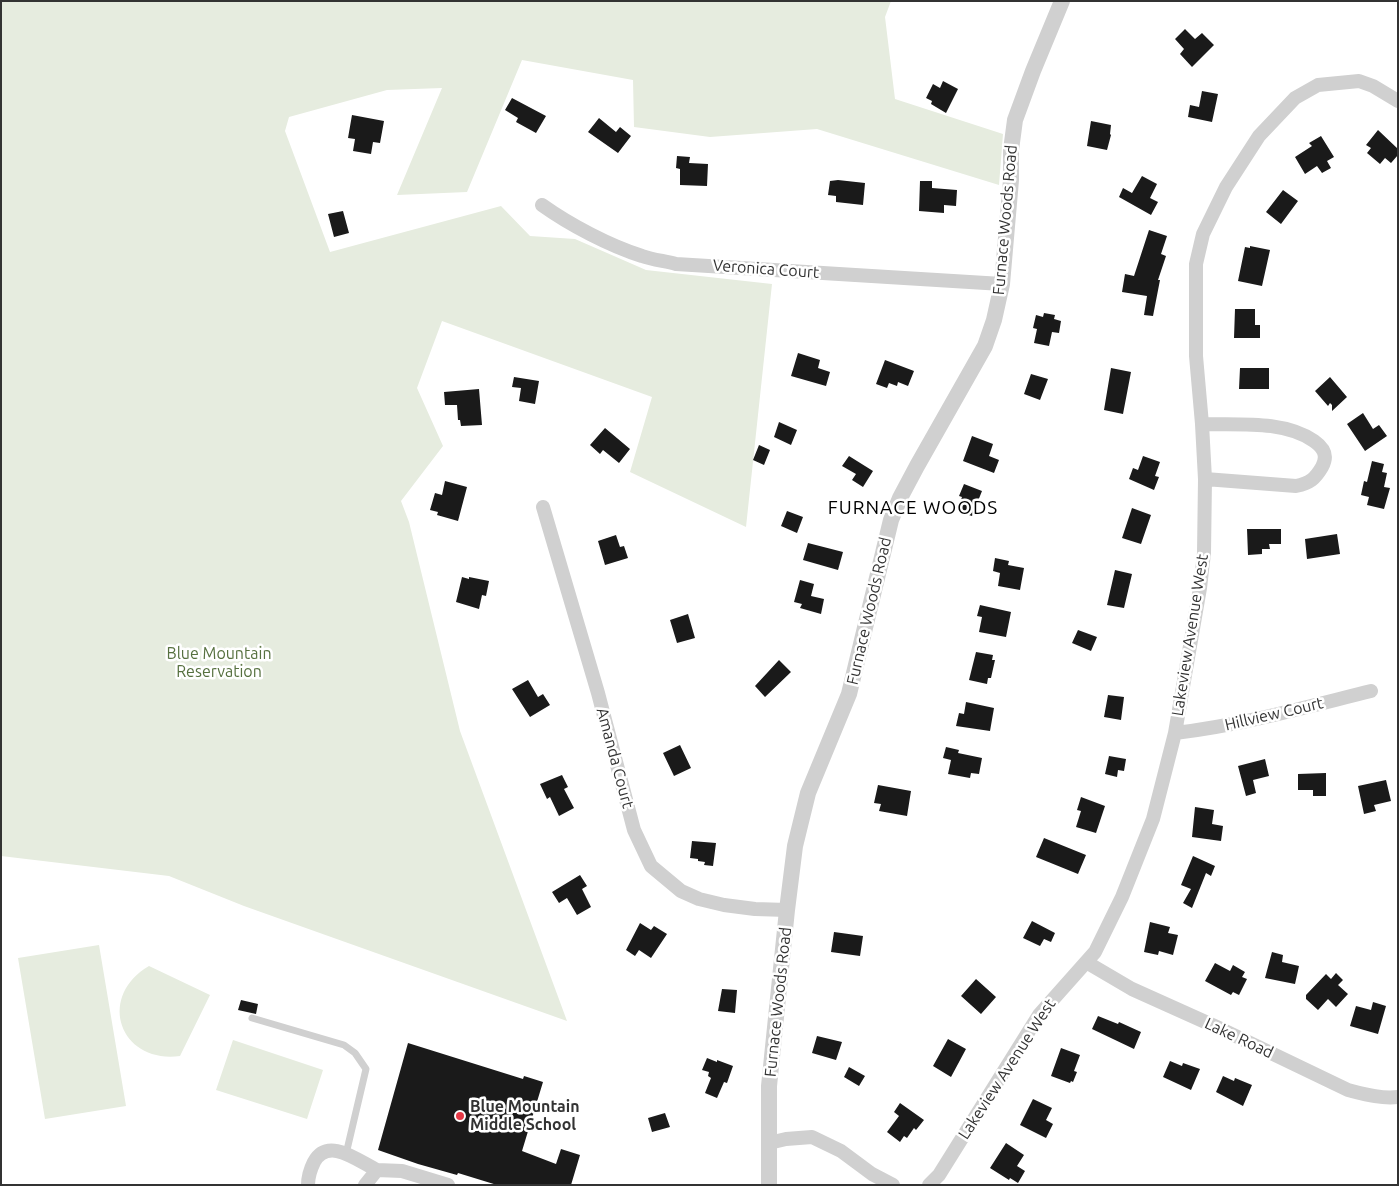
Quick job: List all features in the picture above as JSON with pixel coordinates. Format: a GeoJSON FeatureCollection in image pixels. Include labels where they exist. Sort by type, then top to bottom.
{"type":"FeatureCollection","features":[{"type":"Feature","properties":{"kind":"street","name":"Furnace Woods Road"},"geometry":{"type":"LineString","coordinates":[[770,1185],[769,1086],[795,846],[808,793],[850,694],[891,520],[916,466],[985,346],[994,320],[1002,284],[1011,180],[1010,150],[1015,120],[1062,1]]}},
{"type":"Feature","properties":{"kind":"street","name":"Lakeview Avenue West"},"geometry":{"type":"LineString","coordinates":[[929,1185],[939,1175],[1039,1014],[1095,952],[1122,897],[1153,819],[1175,733],[1204,553],[1205,479],[1196,356],[1196,264],[1203,234],[1226,187],[1259,136],[1284,107],[1295,98],[1318,85],[1360,81],[1373,86],[1398,102]]}},
{"type":"Feature","properties":{"kind":"street","name":"Veronica Court"},"geometry":{"type":"LineString","coordinates":[[542,205],[556,215],[620,248],[644,257],[676,264],[1002,284]]}},
{"type":"Feature","properties":{"kind":"street"},"geometry":{"type":"LineString","coordinates":[[1202,424],[1260,426],[1295,431],[1319,444],[1324,451],[1325,461],[1315,479],[1309,483],[1296,486],[1205,479]]}},
{"type":"Feature","properties":{"kind":"street","name":"Amanda Court"},"geometry":{"type":"LineString","coordinates":[[543,507],[597,689],[634,830],[651,866],[681,891],[699,899],[724,905],[755,909],[787,910]]}},
{"type":"Feature","properties":{"kind":"street","name":"Hillview Court"},"geometry":{"type":"LineString","coordinates":[[1175,733],[1208,729],[1371,691]]}},
{"type":"Feature","properties":{"kind":"street","name":"Lake Road"},"geometry":{"type":"LineString","coordinates":[[1086,962],[1132,989],[1348,1090],[1366,1095],[1398,1097]]}},
{"type":"Feature","properties":{"kind":"street"},"geometry":{"type":"LineString","coordinates":[[769,1143],[786,1139],[812,1137],[835,1148],[872,1174],[893,1185]]}},
{"type":"Feature","properties":{"kind":"street"},"geometry":{"type":"LineString","coordinates":[[308,1185],[308,1172],[318,1155],[330,1149],[377,1170],[402,1172],[448,1185]]}},
{"type":"Feature","properties":{"kind":"street"},"geometry":{"type":"LineString","coordinates":[[365,1185],[377,1170]]}},
{"type":"Feature","properties":{"kind":"lane"},"geometry":{"type":"LineString","coordinates":[[252,1018],[344,1045],[355,1053],[366,1069],[346,1155]]}},
{"type":"Feature","properties":{"kind":"green space","name":"Blue Mountain Reservation"},"geometry":{"type":"Polygon","coordinates":[[[1,1],[891,1],[885,17],[895,99],[1003,134],[999,185],[817,129],[710,137],[634,127],[633,80],[522,60],[467,192],[397,195],[442,88],[387,90],[289,117],[285,131],[330,252],[501,206],[530,236],[575,239],[646,270],[772,284],[746,527],[630,472],[652,397],[442,321],[417,388],[443,446],[401,501],[409,522],[460,731],[567,1021],[244,906],[169,876],[1,856],[1,1]]]}},
{"type":"Feature","properties":{"kind":"green space"},"geometry":{"type":"Polygon","coordinates":[[[99,945],[126,1106],[45,1119],[18,958],[99,945]]]}},
{"type":"Feature","properties":{"kind":"green space"},"geometry":{"type":"Polygon","coordinates":[[[149,966],[210,995],[180,1056],[159,1056],[142,1050],[130,1039],[122,1026],[120,1010],[123,994],[133,979],[149,966]]]}},
{"type":"Feature","properties":{"kind":"green space"},"geometry":{"type":"Polygon","coordinates":[[[233,1040],[323,1070],[307,1119],[216,1090],[233,1040]]]}},
{"type":"Feature","properties":{"kind":"building"},"geometry":{"type":"Polygon","coordinates":[[[1185,29],[1195,39],[1202,33],[1214,45],[1192,67],[1180,54],[1184,49],[1175,39],[1185,29]]]}},
{"type":"Feature","properties":{"kind":"building"},"geometry":{"type":"Polygon","coordinates":[[[943,81],[958,89],[946,113],[931,104],[932,101],[926,98],[933,84],[940,88],[943,81]]]}},
{"type":"Feature","properties":{"kind":"building"},"geometry":{"type":"Polygon","coordinates":[[[1202,91],[1218,94],[1212,122],[1188,117],[1190,105],[1199,107],[1202,91]]]}},
{"type":"Feature","properties":{"kind":"building"},"geometry":{"type":"Polygon","coordinates":[[[512,98],[546,116],[536,133],[516,122],[518,118],[505,110],[512,98]]]}},
{"type":"Feature","properties":{"kind":"building"},"geometry":{"type":"Polygon","coordinates":[[[352,115],[384,121],[380,143],[373,142],[371,154],[353,151],[355,139],[348,138],[352,115]]]}},
{"type":"Feature","properties":{"kind":"building"},"geometry":{"type":"Polygon","coordinates":[[[599,118],[616,132],[620,127],[631,136],[618,153],[588,132],[599,118]]]}},
{"type":"Feature","properties":{"kind":"building"},"geometry":{"type":"Polygon","coordinates":[[[1091,121],[1111,125],[1111,135],[1107,150],[1087,146],[1091,121]]]}},
{"type":"Feature","properties":{"kind":"building"},"geometry":{"type":"Polygon","coordinates":[[[1378,130],[1398,149],[1398,155],[1391,163],[1385,158],[1380,164],[1367,153],[1371,148],[1366,145],[1378,130]]]}},
{"type":"Feature","properties":{"kind":"building"},"geometry":{"type":"Polygon","coordinates":[[[1321,136],[1334,157],[1327,161],[1331,168],[1322,173],[1317,166],[1305,174],[1295,157],[1312,146],[1309,143],[1321,136]]]}},
{"type":"Feature","properties":{"kind":"building"},"geometry":{"type":"Polygon","coordinates":[[[677,156],[690,157],[689,163],[708,164],[707,186],[680,185],[680,169],[676,168],[677,156]]]}},
{"type":"Feature","properties":{"kind":"building"},"geometry":{"type":"Polygon","coordinates":[[[1142,176],[1157,184],[1150,198],[1158,202],[1151,215],[1119,197],[1123,188],[1132,193],[1142,176]]]}},
{"type":"Feature","properties":{"kind":"building"},"geometry":{"type":"Polygon","coordinates":[[[830,181],[865,183],[863,205],[836,202],[836,196],[828,195],[830,181]]]}},
{"type":"Feature","properties":{"kind":"building"},"geometry":{"type":"Polygon","coordinates":[[[920,181],[932,181],[932,188],[957,190],[956,206],[944,205],[944,213],[919,211],[920,181]]]}},
{"type":"Feature","properties":{"kind":"building"},"geometry":{"type":"Polygon","coordinates":[[[1283,190],[1298,201],[1281,224],[1266,212],[1283,190]]]}},
{"type":"Feature","properties":{"kind":"building"},"geometry":{"type":"Polygon","coordinates":[[[343,211],[349,233],[334,237],[328,214],[343,211]]]}},
{"type":"Feature","properties":{"kind":"building"},"geometry":{"type":"Polygon","coordinates":[[[1149,230],[1167,236],[1161,254],[1166,256],[1158,280],[1160,280],[1153,316],[1144,315],[1147,296],[1122,292],[1125,274],[1134,276],[1149,230]]]}},
{"type":"Feature","properties":{"kind":"building"},"geometry":{"type":"Polygon","coordinates":[[[1250,246],[1270,250],[1262,286],[1238,281],[1245,247],[1250,248],[1250,246]]]}},
{"type":"Feature","properties":{"kind":"building"},"geometry":{"type":"Polygon","coordinates":[[[1235,309],[1255,309],[1255,325],[1260,325],[1260,338],[1234,338],[1235,309]]]}},
{"type":"Feature","properties":{"kind":"building"},"geometry":{"type":"Polygon","coordinates":[[[1044,313],[1055,315],[1054,319],[1061,321],[1059,333],[1052,332],[1049,346],[1034,343],[1037,329],[1033,328],[1036,315],[1043,317],[1044,313]]]}},
{"type":"Feature","properties":{"kind":"building"},"geometry":{"type":"Polygon","coordinates":[[[798,353],[820,360],[818,368],[830,372],[826,386],[791,376],[798,353]]]}},
{"type":"Feature","properties":{"kind":"building"},"geometry":{"type":"Polygon","coordinates":[[[885,360],[914,371],[908,386],[898,382],[897,386],[889,383],[887,388],[876,384],[885,360]]]}},
{"type":"Feature","properties":{"kind":"building"},"geometry":{"type":"Polygon","coordinates":[[[1111,368],[1131,372],[1123,414],[1104,410],[1111,368]]]}},
{"type":"Feature","properties":{"kind":"building"},"geometry":{"type":"Polygon","coordinates":[[[1240,368],[1269,368],[1269,389],[1239,389],[1240,368]]]}},
{"type":"Feature","properties":{"kind":"building"},"geometry":{"type":"Polygon","coordinates":[[[1031,374],[1048,379],[1040,400],[1024,394],[1031,374]]]}},
{"type":"Feature","properties":{"kind":"building"},"geometry":{"type":"Polygon","coordinates":[[[514,377],[539,381],[535,404],[519,401],[521,388],[512,387],[514,377]]]}},
{"type":"Feature","properties":{"kind":"building"},"geometry":{"type":"Polygon","coordinates":[[[1330,377],[1347,397],[1332,411],[1332,405],[1330,403],[1328,406],[1315,391],[1330,377]]]}},
{"type":"Feature","properties":{"kind":"building"},"geometry":{"type":"Polygon","coordinates":[[[479,389],[482,425],[461,426],[460,420],[458,420],[457,405],[445,405],[444,392],[479,389]]]}},
{"type":"Feature","properties":{"kind":"building"},"geometry":{"type":"Polygon","coordinates":[[[1363,413],[1373,429],[1379,425],[1387,436],[1365,451],[1347,424],[1363,413]]]}},
{"type":"Feature","properties":{"kind":"building"},"geometry":{"type":"Polygon","coordinates":[[[779,422],[797,430],[791,445],[774,437],[779,422]]]}},
{"type":"Feature","properties":{"kind":"building"},"geometry":{"type":"Polygon","coordinates":[[[605,428],[630,449],[619,463],[603,450],[600,454],[590,445],[605,428]]]}},
{"type":"Feature","properties":{"kind":"building"},"geometry":{"type":"Polygon","coordinates":[[[972,436],[993,444],[989,456],[999,460],[994,473],[963,461],[972,436]]]}},
{"type":"Feature","properties":{"kind":"building"},"geometry":{"type":"Polygon","coordinates":[[[759,445],[770,450],[764,465],[753,460],[759,445]]]}},
{"type":"Feature","properties":{"kind":"building"},"geometry":{"type":"Polygon","coordinates":[[[849,456],[873,471],[863,487],[852,480],[856,474],[842,466],[849,456]]]}},
{"type":"Feature","properties":{"kind":"building"},"geometry":{"type":"Polygon","coordinates":[[[1143,456],[1160,462],[1155,476],[1159,477],[1154,490],[1129,479],[1133,468],[1138,470],[1143,456]]]}},
{"type":"Feature","properties":{"kind":"building"},"geometry":{"type":"Polygon","coordinates":[[[1372,461],[1384,464],[1382,472],[1387,473],[1384,487],[1390,488],[1384,509],[1367,505],[1369,497],[1361,495],[1364,481],[1367,482],[1372,461]]]}},
{"type":"Feature","properties":{"kind":"building"},"geometry":{"type":"Polygon","coordinates":[[[445,481],[467,487],[458,521],[437,515],[438,512],[430,510],[435,493],[442,495],[445,481]]]}},
{"type":"Feature","properties":{"kind":"building"},"geometry":{"type":"Polygon","coordinates":[[[964,484],[982,491],[972,516],[957,511],[962,497],[959,496],[964,484]]]}},
{"type":"Feature","properties":{"kind":"building"},"geometry":{"type":"Polygon","coordinates":[[[1132,508],[1151,515],[1141,544],[1122,538],[1132,508]]]}},
{"type":"Feature","properties":{"kind":"building"},"geometry":{"type":"Polygon","coordinates":[[[787,511],[803,517],[797,533],[781,526],[787,511]]]}},
{"type":"Feature","properties":{"kind":"building"},"geometry":{"type":"Polygon","coordinates":[[[1247,529],[1281,529],[1281,544],[1269,544],[1270,549],[1262,549],[1262,554],[1248,555],[1247,529]]]}},
{"type":"Feature","properties":{"kind":"building"},"geometry":{"type":"Polygon","coordinates":[[[1337,534],[1340,554],[1307,559],[1305,539],[1337,534]]]}},
{"type":"Feature","properties":{"kind":"building"},"geometry":{"type":"Polygon","coordinates":[[[616,535],[620,547],[624,546],[628,558],[605,565],[598,541],[616,535]]]}},
{"type":"Feature","properties":{"kind":"building"},"geometry":{"type":"Polygon","coordinates":[[[808,543],[843,552],[838,570],[803,560],[808,543]]]}},
{"type":"Feature","properties":{"kind":"building"},"geometry":{"type":"Polygon","coordinates":[[[995,558],[1009,561],[1008,565],[1024,568],[1020,590],[998,586],[1000,573],[993,571],[995,558]]]}},
{"type":"Feature","properties":{"kind":"building"},"geometry":{"type":"Polygon","coordinates":[[[1115,570],[1132,574],[1124,608],[1107,605],[1115,570]]]}},
{"type":"Feature","properties":{"kind":"building"},"geometry":{"type":"Polygon","coordinates":[[[462,577],[489,581],[486,596],[482,595],[479,609],[456,602],[462,577]]]}},
{"type":"Feature","properties":{"kind":"building"},"geometry":{"type":"Polygon","coordinates":[[[800,580],[814,584],[811,596],[824,599],[821,614],[800,608],[802,604],[794,602],[800,580]]]}},
{"type":"Feature","properties":{"kind":"building"},"geometry":{"type":"Polygon","coordinates":[[[980,605],[1011,612],[1006,637],[979,632],[982,617],[977,616],[980,605]]]}},
{"type":"Feature","properties":{"kind":"building"},"geometry":{"type":"Polygon","coordinates":[[[688,614],[695,638],[677,643],[670,620],[688,614]]]}},
{"type":"Feature","properties":{"kind":"building"},"geometry":{"type":"Polygon","coordinates":[[[1078,630],[1097,637],[1091,651],[1072,643],[1078,630]]]}},
{"type":"Feature","properties":{"kind":"building"},"geometry":{"type":"Polygon","coordinates":[[[976,652],[993,655],[992,660],[995,660],[991,678],[988,678],[987,684],[969,680],[976,652]]]}},
{"type":"Feature","properties":{"kind":"building"},"geometry":{"type":"Polygon","coordinates":[[[779,660],[791,672],[765,697],[755,686],[779,660]]]}},
{"type":"Feature","properties":{"kind":"building"},"geometry":{"type":"Polygon","coordinates":[[[528,680],[538,697],[543,694],[550,705],[530,717],[512,689],[528,680]]]}},
{"type":"Feature","properties":{"kind":"building"},"geometry":{"type":"Polygon","coordinates":[[[1108,695],[1124,697],[1121,720],[1104,717],[1108,695]]]}},
{"type":"Feature","properties":{"kind":"building"},"geometry":{"type":"Polygon","coordinates":[[[966,702],[994,708],[990,731],[956,726],[959,713],[964,714],[966,702]]]}},
{"type":"Feature","properties":{"kind":"building"},"geometry":{"type":"Polygon","coordinates":[[[680,745],[691,768],[674,776],[663,753],[680,745]]]}},
{"type":"Feature","properties":{"kind":"building"},"geometry":{"type":"Polygon","coordinates":[[[946,747],[959,750],[958,753],[982,758],[979,774],[971,773],[970,778],[948,774],[951,760],[943,758],[946,747]]]}},
{"type":"Feature","properties":{"kind":"building"},"geometry":{"type":"Polygon","coordinates":[[[1109,756],[1126,759],[1124,771],[1118,770],[1117,777],[1105,774],[1109,756]]]}},
{"type":"Feature","properties":{"kind":"building"},"geometry":{"type":"Polygon","coordinates":[[[1265,759],[1269,776],[1253,780],[1256,793],[1246,796],[1238,766],[1265,759]]]}},
{"type":"Feature","properties":{"kind":"building"},"geometry":{"type":"Polygon","coordinates":[[[1326,773],[1326,796],[1313,796],[1313,790],[1298,790],[1298,774],[1326,773]]]}},
{"type":"Feature","properties":{"kind":"building"},"geometry":{"type":"Polygon","coordinates":[[[562,775],[568,787],[564,789],[574,808],[559,816],[550,797],[547,799],[540,784],[562,775]]]}},
{"type":"Feature","properties":{"kind":"building"},"geometry":{"type":"Polygon","coordinates":[[[1386,780],[1391,801],[1374,805],[1376,811],[1364,814],[1358,786],[1386,780]]]}},
{"type":"Feature","properties":{"kind":"building"},"geometry":{"type":"Polygon","coordinates":[[[878,785],[911,791],[907,816],[879,811],[881,804],[874,803],[878,785]]]}},
{"type":"Feature","properties":{"kind":"building"},"geometry":{"type":"Polygon","coordinates":[[[1081,797],[1105,806],[1096,833],[1076,827],[1081,811],[1077,810],[1081,797]]]}},
{"type":"Feature","properties":{"kind":"building"},"geometry":{"type":"Polygon","coordinates":[[[1195,807],[1214,810],[1212,824],[1223,826],[1221,841],[1192,837],[1195,807]]]}},
{"type":"Feature","properties":{"kind":"building"},"geometry":{"type":"Polygon","coordinates":[[[1044,838],[1086,855],[1078,874],[1036,857],[1044,838]]]}},
{"type":"Feature","properties":{"kind":"building"},"geometry":{"type":"Polygon","coordinates":[[[692,841],[716,843],[713,866],[704,865],[705,862],[690,858],[692,841]]]}},
{"type":"Feature","properties":{"kind":"building"},"geometry":{"type":"Polygon","coordinates":[[[1193,856],[1215,866],[1211,876],[1206,873],[1192,908],[1183,903],[1191,889],[1181,885],[1193,856]]]}},
{"type":"Feature","properties":{"kind":"building"},"geometry":{"type":"Polygon","coordinates":[[[580,875],[587,886],[582,889],[591,907],[577,915],[567,898],[559,903],[552,892],[580,875]]]}},
{"type":"Feature","properties":{"kind":"building"},"geometry":{"type":"Polygon","coordinates":[[[1032,921],[1055,933],[1051,942],[1044,939],[1040,946],[1023,938],[1032,921]]]}},
{"type":"Feature","properties":{"kind":"building"},"geometry":{"type":"Polygon","coordinates":[[[1150,922],[1170,927],[1168,933],[1178,935],[1173,955],[1159,951],[1158,955],[1144,952],[1150,922]]]}},
{"type":"Feature","properties":{"kind":"building"},"geometry":{"type":"Polygon","coordinates":[[[640,923],[651,930],[654,926],[667,934],[651,958],[639,950],[635,956],[626,950],[640,923]]]}},
{"type":"Feature","properties":{"kind":"building"},"geometry":{"type":"Polygon","coordinates":[[[834,932],[863,936],[860,956],[831,952],[834,932]]]}},
{"type":"Feature","properties":{"kind":"building"},"geometry":{"type":"Polygon","coordinates":[[[1272,952],[1283,955],[1282,962],[1299,966],[1295,984],[1265,978],[1272,952]]]}},
{"type":"Feature","properties":{"kind":"building"},"geometry":{"type":"Polygon","coordinates":[[[1215,963],[1230,971],[1233,965],[1245,972],[1242,977],[1247,979],[1239,995],[1233,992],[1231,995],[1205,981],[1215,963]]]}},
{"type":"Feature","properties":{"kind":"building"},"geometry":{"type":"Polygon","coordinates":[[[1336,973],[1343,980],[1338,985],[1348,994],[1336,1007],[1328,999],[1318,1010],[1306,999],[1306,995],[1326,974],[1331,979],[1336,973]]]}},
{"type":"Feature","properties":{"kind":"building"},"geometry":{"type":"Polygon","coordinates":[[[976,979],[996,997],[981,1014],[961,996],[976,979]]]}},
{"type":"Feature","properties":{"kind":"building"},"geometry":{"type":"Polygon","coordinates":[[[722,989],[737,990],[735,1013],[718,1011],[722,989]]]}},
{"type":"Feature","properties":{"kind":"building"},"geometry":{"type":"Polygon","coordinates":[[[241,1000],[258,1004],[256,1014],[238,1010],[241,1000]]]}},
{"type":"Feature","properties":{"kind":"building"},"geometry":{"type":"Polygon","coordinates":[[[1373,1002],[1386,1006],[1378,1034],[1350,1026],[1356,1006],[1371,1010],[1373,1002]]]}},
{"type":"Feature","properties":{"kind":"building"},"geometry":{"type":"Polygon","coordinates":[[[1098,1016],[1118,1024],[1119,1022],[1141,1032],[1134,1049],[1092,1029],[1098,1016]]]}},
{"type":"Feature","properties":{"kind":"building"},"geometry":{"type":"Polygon","coordinates":[[[817,1036],[842,1042],[836,1060],[812,1053],[817,1036]]]}},
{"type":"Feature","properties":{"kind":"building"},"geometry":{"type":"Polygon","coordinates":[[[948,1039],[966,1049],[951,1077],[933,1066],[948,1039]]]}},
{"type":"Feature","properties":{"kind":"building","name":"Blue Mountain Middle School"},"geometry":{"type":"Polygon","coordinates":[[[408,1043],[523,1079],[524,1076],[543,1082],[522,1151],[556,1164],[561,1149],[580,1155],[571,1185],[497,1185],[458,1173],[457,1175],[418,1164],[378,1150],[408,1043]]]}},
{"type":"Feature","properties":{"kind":"building"},"geometry":{"type":"Polygon","coordinates":[[[1061,1048],[1080,1055],[1074,1071],[1077,1072],[1073,1082],[1071,1081],[1070,1083],[1051,1076],[1061,1048]]]}},
{"type":"Feature","properties":{"kind":"building"},"geometry":{"type":"Polygon","coordinates":[[[707,1058],[733,1066],[727,1083],[724,1082],[717,1098],[705,1093],[711,1078],[708,1076],[709,1072],[702,1070],[707,1058]]]}},
{"type":"Feature","properties":{"kind":"building"},"geometry":{"type":"Polygon","coordinates":[[[1170,1061],[1182,1066],[1183,1063],[1200,1069],[1191,1090],[1163,1077],[1170,1061]]]}},
{"type":"Feature","properties":{"kind":"building"},"geometry":{"type":"Polygon","coordinates":[[[849,1067],[865,1076],[859,1086],[844,1077],[849,1067]]]}},
{"type":"Feature","properties":{"kind":"building"},"geometry":{"type":"Polygon","coordinates":[[[1223,1076],[1234,1081],[1235,1078],[1252,1085],[1243,1106],[1216,1092],[1223,1076]]]}},
{"type":"Feature","properties":{"kind":"building"},"geometry":{"type":"Polygon","coordinates":[[[1033,1099],[1052,1108],[1046,1120],[1053,1124],[1046,1138],[1020,1125],[1033,1099]]]}},
{"type":"Feature","properties":{"kind":"building"},"geometry":{"type":"Polygon","coordinates":[[[900,1103],[924,1120],[916,1130],[914,1128],[907,1138],[904,1136],[900,1142],[887,1132],[899,1116],[894,1112],[900,1103]]]}},
{"type":"Feature","properties":{"kind":"building"},"geometry":{"type":"Polygon","coordinates":[[[665,1113],[670,1127],[652,1132],[648,1118],[665,1113]]]}},
{"type":"Feature","properties":{"kind":"building"},"geometry":{"type":"Polygon","coordinates":[[[1006,1143],[1024,1155],[1017,1166],[1025,1171],[1018,1183],[1010,1178],[1009,1180],[990,1168],[1006,1143]]]}},
{"type":"Feature","properties":{"kind":"place","name":"Blue Mountain Middle School"},"geometry":{"type":"Point","coordinates":[460,1116]}},
{"type":"Feature","properties":{"kind":"district","name":"FURNACE WOODS"},"geometry":{"type":"Point","coordinates":[913,508]}}]}
